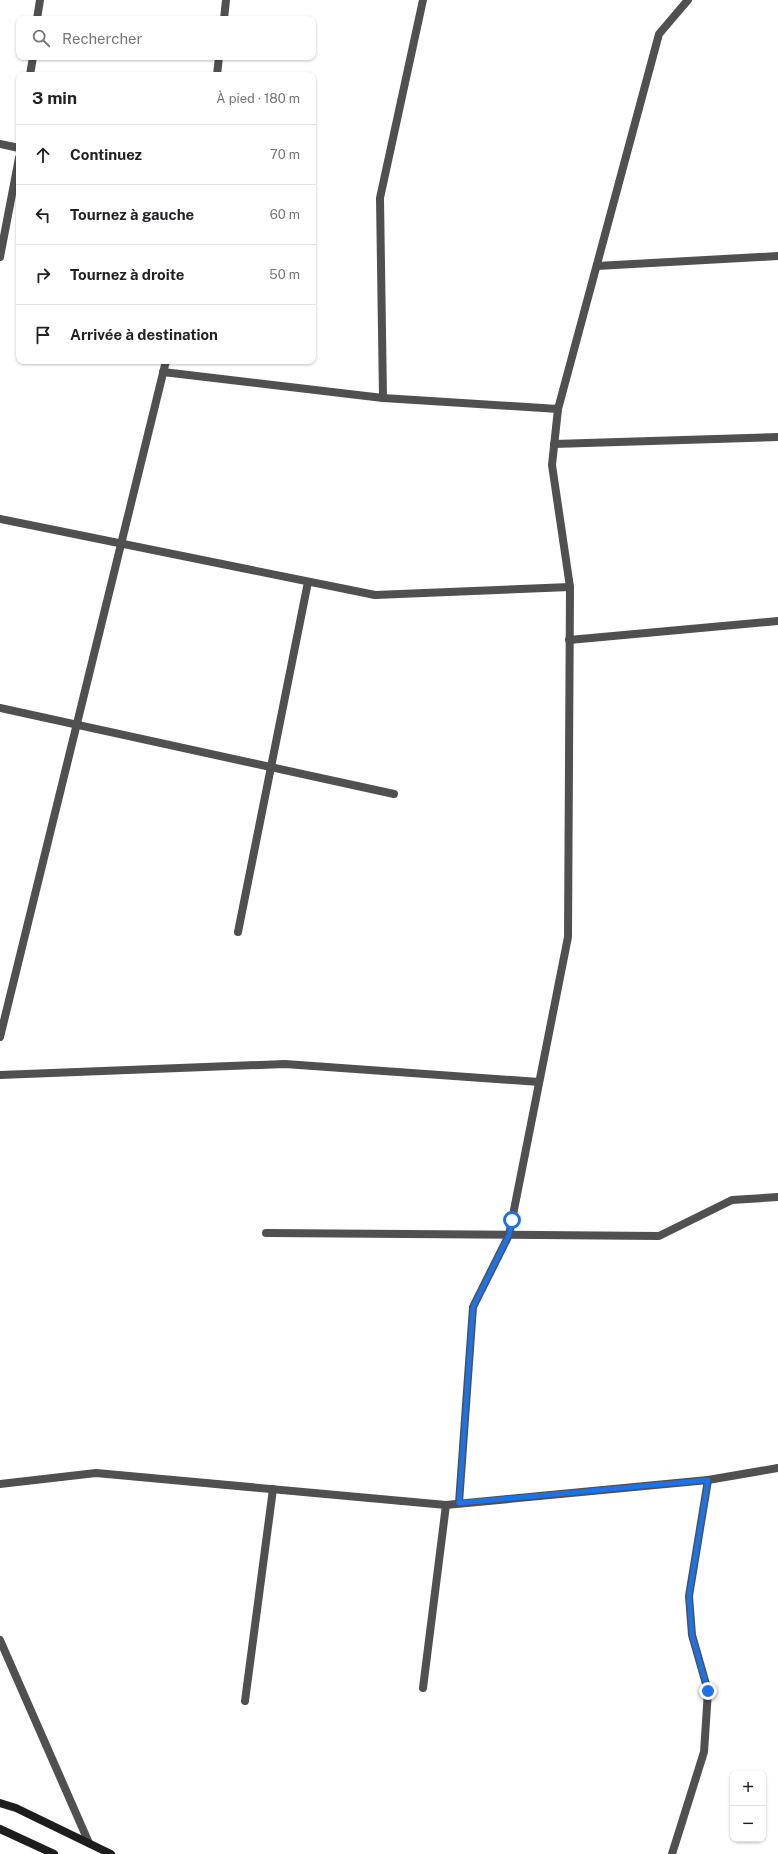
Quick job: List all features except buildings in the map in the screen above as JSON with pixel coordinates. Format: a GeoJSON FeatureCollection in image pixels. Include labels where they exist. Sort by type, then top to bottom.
{"type":"FeatureCollection","features":[{"type":"Feature","properties":{"kind":"main road"},"geometry":{"type":"LineString","coordinates":[[0,1803],[16,1808],[111,1854]]}},
{"type":"Feature","properties":{"kind":"main road"},"geometry":{"type":"LineString","coordinates":[[0,1829],[54,1854]]}},
{"type":"Feature","properties":{"kind":"street"},"geometry":{"type":"LineString","coordinates":[[37,16],[40,0]]}},
{"type":"Feature","properties":{"kind":"street"},"geometry":{"type":"LineString","coordinates":[[224,16],[226,0]]}},
{"type":"Feature","properties":{"kind":"street"},"geometry":{"type":"LineString","coordinates":[[383,398],[380,198],[423,0]]}},
{"type":"Feature","properties":{"kind":"street"},"geometry":{"type":"LineString","coordinates":[[459,1503],[473,1307],[509,1235],[568,937],[570,587],[552,465],[558,409],[659,34],[688,0]]}},
{"type":"Feature","properties":{"kind":"street"},"geometry":{"type":"LineString","coordinates":[[30,72],[32,60]]}},
{"type":"Feature","properties":{"kind":"street"},"geometry":{"type":"LineString","coordinates":[[217,72],[219,60]]}},
{"type":"Feature","properties":{"kind":"street"},"geometry":{"type":"LineString","coordinates":[[0,144],[16,147]]}},
{"type":"Feature","properties":{"kind":"street"},"geometry":{"type":"LineString","coordinates":[[0,257],[16,174]]}},
{"type":"Feature","properties":{"kind":"street"},"geometry":{"type":"LineString","coordinates":[[597,266],[778,256]]}},
{"type":"Feature","properties":{"kind":"street"},"geometry":{"type":"LineString","coordinates":[[0,1037],[165,364]]}},
{"type":"Feature","properties":{"kind":"street"},"geometry":{"type":"LineString","coordinates":[[163,372],[383,398],[558,409]]}},
{"type":"Feature","properties":{"kind":"street"},"geometry":{"type":"LineString","coordinates":[[554,444],[778,437]]}},
{"type":"Feature","properties":{"kind":"street"},"geometry":{"type":"LineString","coordinates":[[0,519],[375,595],[570,587]]}},
{"type":"Feature","properties":{"kind":"street"},"geometry":{"type":"LineString","coordinates":[[238,932],[308,582]]}},
{"type":"Feature","properties":{"kind":"street"},"geometry":{"type":"LineString","coordinates":[[570,640],[778,621]]}},
{"type":"Feature","properties":{"kind":"street"},"geometry":{"type":"LineString","coordinates":[[0,708],[394,794]]}},
{"type":"Feature","properties":{"kind":"street"},"geometry":{"type":"LineString","coordinates":[[0,1075],[285,1064],[539,1082]]}},
{"type":"Feature","properties":{"kind":"street"},"geometry":{"type":"LineString","coordinates":[[266,1233],[659,1236],[732,1200],[778,1197]]}},
{"type":"Feature","properties":{"kind":"street"},"geometry":{"type":"LineString","coordinates":[[0,1484],[96,1473],[446,1505],[708,1480],[778,1468]]}},
{"type":"Feature","properties":{"kind":"street"},"geometry":{"type":"LineString","coordinates":[[672,1854],[704,1752],[708,1691],[692,1635],[689,1596],[708,1480]]}},
{"type":"Feature","properties":{"kind":"street"},"geometry":{"type":"LineString","coordinates":[[245,1701],[273,1489]]}},
{"type":"Feature","properties":{"kind":"street"},"geometry":{"type":"LineString","coordinates":[[423,1688],[446,1505]]}},
{"type":"Feature","properties":{"kind":"street"},"geometry":{"type":"LineString","coordinates":[[0,1640],[89,1843]]}},
{"type":"Feature","properties":{"kind":"route"},"geometry":{"type":"LineString","coordinates":[[512,1220],[509,1235],[473,1307],[459,1503],[708,1480],[689,1596],[692,1635],[708,1691]]}}]}
